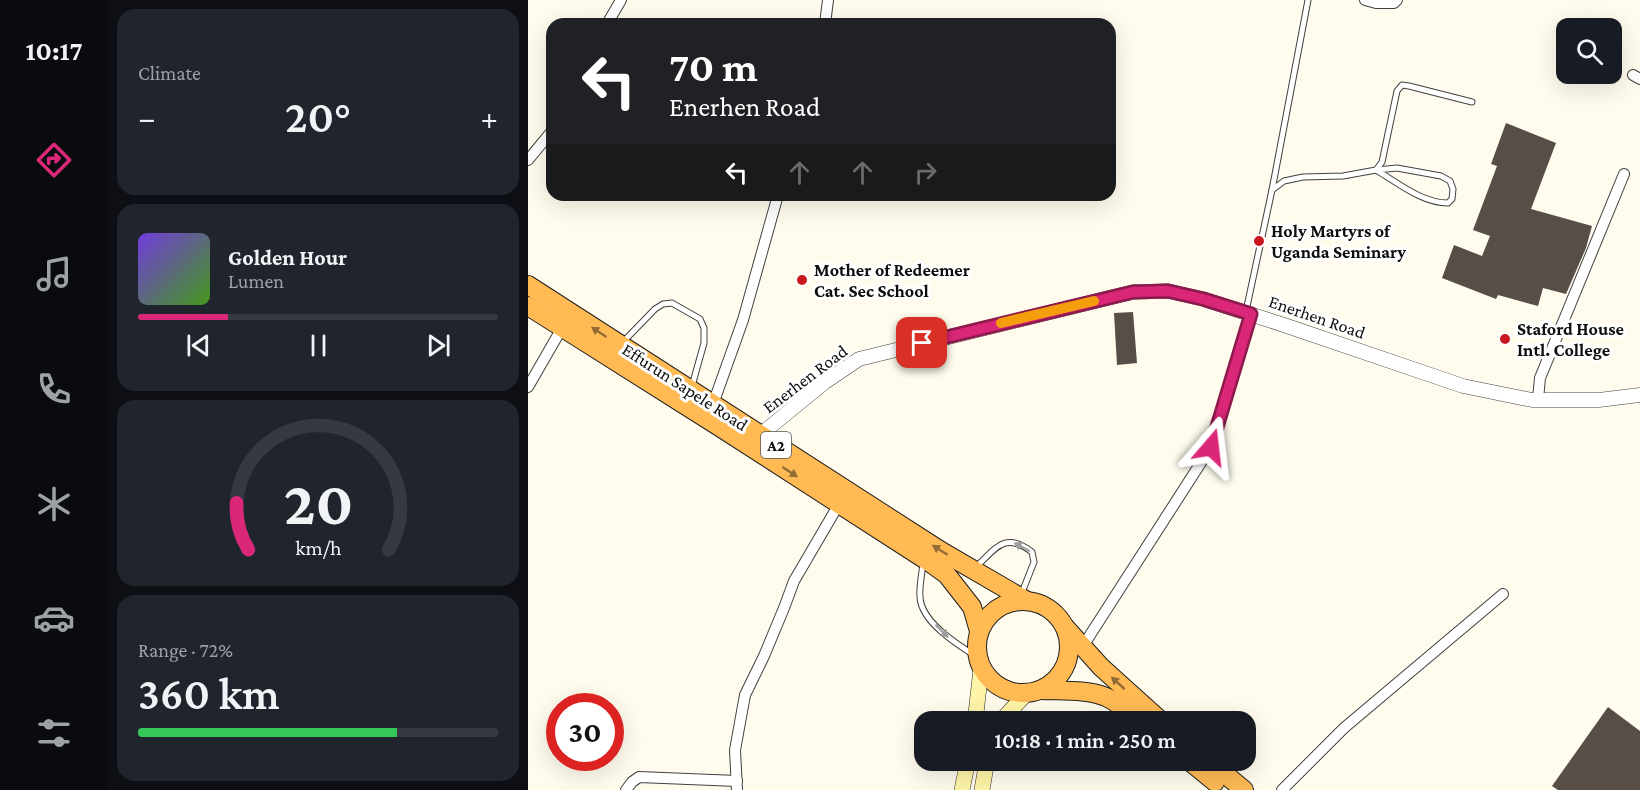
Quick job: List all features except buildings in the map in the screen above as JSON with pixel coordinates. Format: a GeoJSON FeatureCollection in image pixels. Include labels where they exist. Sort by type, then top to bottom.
{"type":"FeatureCollection","features":[{"type":"Feature","properties":{"kind":"highway","name":"Effurun Sapele Road"},"geometry":{"type":"LineString","coordinates":[[528,285],[932,545],[1024,599]]}},
{"type":"Feature","properties":{"kind":"highway","name":"Effurun Sapele Road"},"geometry":{"type":"LineString","coordinates":[[528,306],[947,575],[972,607],[979,631]]}},
{"type":"Feature","properties":{"kind":"highway","name":"A2"},"geometry":{"type":"LineString","coordinates":[[1024,599],[1042,605],[1054,613],[1101,667],[1150,711]]}},
{"type":"Feature","properties":{"kind":"highway"},"geometry":{"type":"LineString","coordinates":[[979,631],[987,618],[998,608],[1024,599]]}},
{"type":"Feature","properties":{"kind":"highway"},"geometry":{"type":"LineString","coordinates":[[1034,692],[1054,682],[1063,670],[1068,655],[1068,640],[1064,625]]}},
{"type":"Feature","properties":{"kind":"highway","name":"A2"},"geometry":{"type":"LineString","coordinates":[[979,631],[976,644],[979,663]]}},
{"type":"Feature","properties":{"kind":"highway"},"geometry":{"type":"LineString","coordinates":[[979,663],[989,680],[1013,693],[1096,694],[1108,698],[1127,711]]}},
{"type":"Feature","properties":{"kind":"highway"},"geometry":{"type":"LineString","coordinates":[[1201,771],[1224,790]]}},
{"type":"Feature","properties":{"kind":"highway"},"geometry":{"type":"LineString","coordinates":[[1221,771],[1244,790]]}},
{"type":"Feature","properties":{"kind":"main road"},"geometry":{"type":"LineString","coordinates":[[976,711],[979,663]]}},
{"type":"Feature","properties":{"kind":"main road"},"geometry":{"type":"LineString","coordinates":[[1012,711],[1034,692]]}},
{"type":"Feature","properties":{"kind":"main road"},"geometry":{"type":"LineString","coordinates":[[962,790],[966,771]]}},
{"type":"Feature","properties":{"kind":"main road"},"geometry":{"type":"LineString","coordinates":[[982,790],[985,771]]}},
{"type":"Feature","properties":{"kind":"street"},"geometry":{"type":"LineString","coordinates":[[610,18],[621,0]]}},
{"type":"Feature","properties":{"kind":"street"},"geometry":{"type":"LineString","coordinates":[[826,18],[828,0]]}},
{"type":"Feature","properties":{"kind":"street"},"geometry":{"type":"LineString","coordinates":[[1365,0],[1376,3],[1394,3],[1397,0]]}},
{"type":"Feature","properties":{"kind":"street"},"geometry":{"type":"LineString","coordinates":[[528,160],[546,138]]}},
{"type":"Feature","properties":{"kind":"street"},"geometry":{"type":"LineString","coordinates":[[1538,399],[1540,378],[1624,174]]}},
{"type":"Feature","properties":{"kind":"street"},"geometry":{"type":"LineString","coordinates":[[713,404],[743,320],[776,201]]}},
{"type":"Feature","properties":{"kind":"street","name":"Enerhen Road"},"geometry":{"type":"LineString","coordinates":[[760,435],[825,382],[859,359],[1133,292],[1168,291],[1203,299],[1463,386],[1532,400],[1599,400],[1640,395]]}},
{"type":"Feature","properties":{"kind":"street"},"geometry":{"type":"LineString","coordinates":[[1083,646],[1211,447],[1248,313]]}},
{"type":"Feature","properties":{"kind":"street"},"geometry":{"type":"LineString","coordinates":[[528,387],[562,328]]}},
{"type":"Feature","properties":{"kind":"street"},"geometry":{"type":"LineString","coordinates":[[626,790],[639,777],[737,785],[735,750],[745,694],[764,656],[794,580],[839,504]]}},
{"type":"Feature","properties":{"kind":"street"},"geometry":{"type":"LineString","coordinates":[[1282,790],[1344,728],[1503,594]]}},
{"type":"Feature","properties":{"kind":"lane"},"geometry":{"type":"LineString","coordinates":[[1248,313],[1308,0]]}},
{"type":"Feature","properties":{"kind":"lane"},"geometry":{"type":"LineString","coordinates":[[1376,170],[1382,162],[1396,91],[1402,85],[1472,102]]}},
{"type":"Feature","properties":{"kind":"lane"},"geometry":{"type":"LineString","coordinates":[[1272,190],[1284,181],[1303,177],[1343,176],[1376,170],[1396,168],[1441,176],[1450,180],[1453,189],[1452,199],[1448,203],[1438,203],[1424,198],[1376,170]]}},
{"type":"Feature","properties":{"kind":"lane"},"geometry":{"type":"LineString","coordinates":[[620,345],[655,309],[663,304],[672,303],[700,319],[704,328],[704,343],[691,391]]}},
{"type":"Feature","properties":{"kind":"lane"},"geometry":{"type":"LineString","coordinates":[[973,570],[998,546],[1015,542],[1024,546],[1032,552],[1034,562],[1024,599]]}},
{"type":"Feature","properties":{"kind":"lane"},"geometry":{"type":"LineString","coordinates":[[924,559],[920,598],[925,613],[979,663]]}},
{"type":"Feature","properties":{"kind":"slow traffic"},"geometry":{"type":"LineString","coordinates":[[1001,323],[1094,301]]}},
{"type":"Feature","properties":{"kind":"place","name":"Holy Martyrs of Uganda Seminary"},"geometry":{"type":"Point","coordinates":[1259,241]}},
{"type":"Feature","properties":{"kind":"place","name":"Mother of Redeemer Cat. Sec School"},"geometry":{"type":"Point","coordinates":[802,280]}},
{"type":"Feature","properties":{"kind":"place","name":"Staford House Intl. College"},"geometry":{"type":"Point","coordinates":[1505,339]}},
{"type":"Feature","properties":{"kind":"route"},"geometry":{"type":"LineString","coordinates":[[922,343],[1133,292],[1168,291],[1251,314],[1211,447]]}}]}
